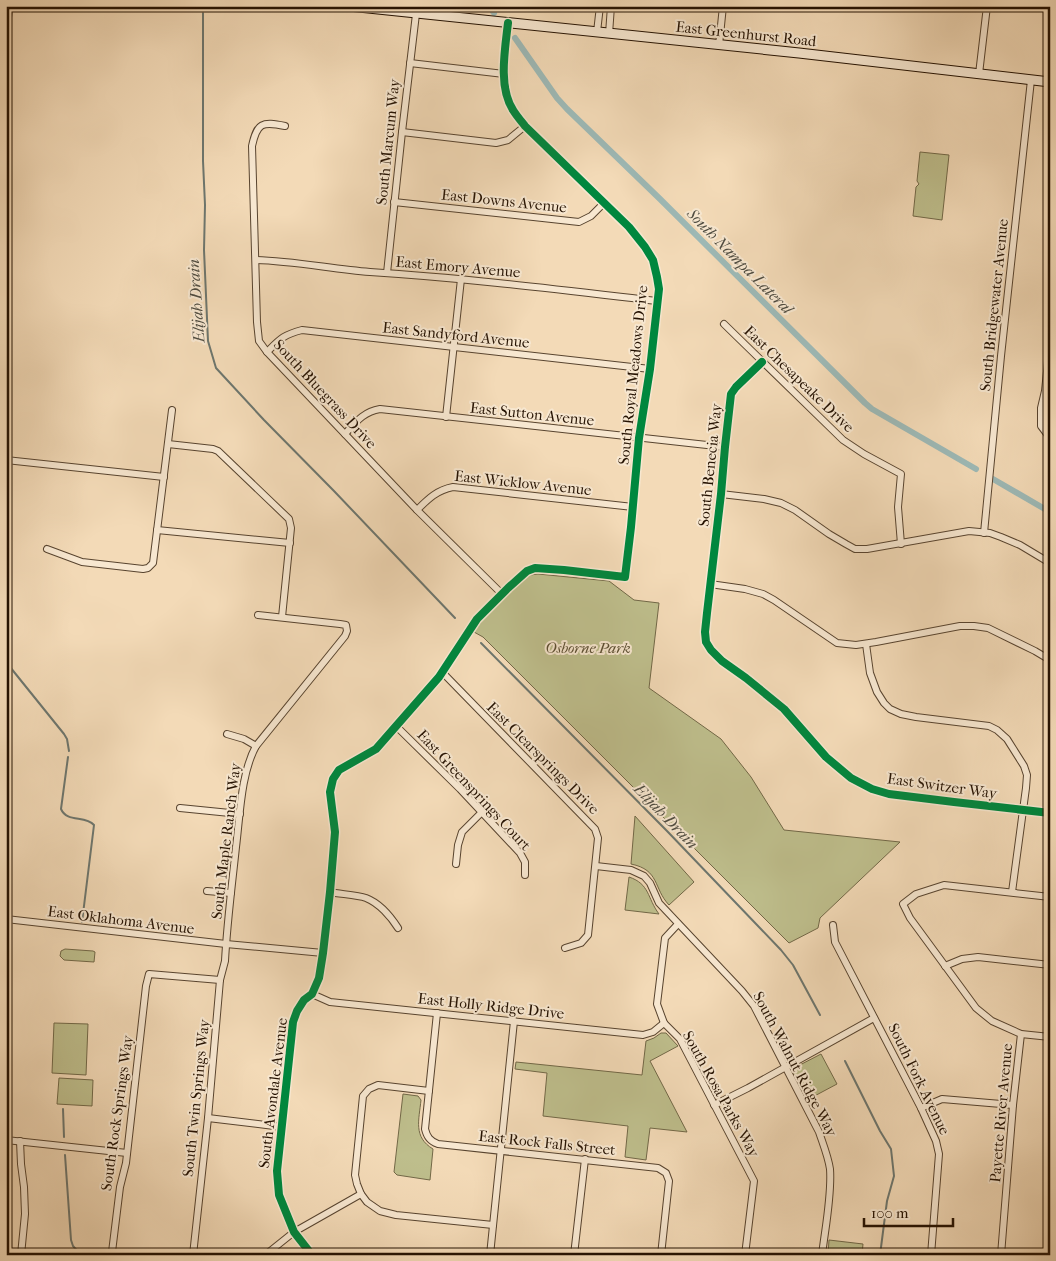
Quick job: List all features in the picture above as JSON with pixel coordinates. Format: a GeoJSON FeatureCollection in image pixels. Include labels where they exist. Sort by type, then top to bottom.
{"type":"FeatureCollection","features":[{"type":"Feature","properties":{"kind":"main road"},"geometry":{"type":"LineString","coordinates":[[6,21],[8,6]]}},
{"type":"Feature","properties":{"kind":"main road","name":"East Greenhurst Road"},"geometry":{"type":"LineString","coordinates":[[349,6],[392,9],[416,14],[1050,82]]}},
{"type":"Feature","properties":{"kind":"street"},"geometry":{"type":"LineString","coordinates":[[597,32],[600,6]]}},
{"type":"Feature","properties":{"kind":"street"},"geometry":{"type":"LineString","coordinates":[[609,34],[612,6]]}},
{"type":"Feature","properties":{"kind":"street"},"geometry":{"type":"LineString","coordinates":[[719,45],[723,6]]}},
{"type":"Feature","properties":{"kind":"street"},"geometry":{"type":"LineString","coordinates":[[980,74],[987,6]]}},
{"type":"Feature","properties":{"kind":"street","name":"South Marcum Way"},"geometry":{"type":"LineString","coordinates":[[387,272],[416,14]]}},
{"type":"Feature","properties":{"kind":"street","name":"South Royal Meadows Drive"},"geometry":{"type":"LineString","coordinates":[[508,23],[503,66],[507,97],[512,109],[525,126],[629,226],[653,260],[658,277],[658,301],[639,438],[625,577]]}},
{"type":"Feature","properties":{"kind":"street"},"geometry":{"type":"LineString","coordinates":[[410,64],[504,74]]}},
{"type":"Feature","properties":{"kind":"street","name":"South Bridgewater Avenue"},"geometry":{"type":"LineString","coordinates":[[984,533],[1031,80]]}},
{"type":"Feature","properties":{"kind":"street","name":"South Bluegrass Drive"},"geometry":{"type":"LineString","coordinates":[[285,126],[271,123],[260,126],[255,131],[252,146],[259,341],[267,352],[417,510],[502,594]]}},
{"type":"Feature","properties":{"kind":"street"},"geometry":{"type":"LineString","coordinates":[[402,132],[496,143],[508,140],[525,126]]}},
{"type":"Feature","properties":{"kind":"street","name":"East Downs Avenue"},"geometry":{"type":"LineString","coordinates":[[394,202],[579,222],[590,216],[604,203]]}},
{"type":"Feature","properties":{"kind":"street","name":"East Emory Avenue"},"geometry":{"type":"LineString","coordinates":[[256,260],[273,260],[368,272],[461,279],[658,301]]}},
{"type":"Feature","properties":{"kind":"street"},"geometry":{"type":"LineString","coordinates":[[446,417],[461,279]]}},
{"type":"Feature","properties":{"kind":"street","name":"East Chesapeake Drive"},"geometry":{"type":"LineString","coordinates":[[724,324],[843,440],[901,474],[898,507],[901,544]]}},
{"type":"Feature","properties":{"kind":"street","name":"East Sandyford Avenue"},"geometry":{"type":"LineString","coordinates":[[267,352],[289,333],[302,330],[650,369]]}},
{"type":"Feature","properties":{"kind":"street"},"geometry":{"type":"LineString","coordinates":[[1050,342],[1049,362],[1041,408],[1041,426],[1050,438]]}},
{"type":"Feature","properties":{"kind":"street","name":"South Benecia Way"},"geometry":{"type":"LineString","coordinates":[[710,584],[731,394],[736,386],[762,362]]}},
{"type":"Feature","properties":{"kind":"street","name":"East Sutton Avenue"},"geometry":{"type":"LineString","coordinates":[[345,434],[371,410],[380,409],[725,447]]}},
{"type":"Feature","properties":{"kind":"street"},"geometry":{"type":"LineString","coordinates":[[46,549],[82,562],[143,569],[148,568],[153,563],[172,410]]}},
{"type":"Feature","properties":{"kind":"street"},"geometry":{"type":"LineString","coordinates":[[168,444],[218,451],[289,519],[291,528],[290,543],[282,617],[258,615]]}},
{"type":"Feature","properties":{"kind":"street"},"geometry":{"type":"LineString","coordinates":[[6,460],[164,477]]}},
{"type":"Feature","properties":{"kind":"street","name":"East Wicklow Avenue"},"geometry":{"type":"LineString","coordinates":[[417,510],[434,494],[443,489],[453,487],[633,507]]}},
{"type":"Feature","properties":{"kind":"street"},"geometry":{"type":"LineString","coordinates":[[721,494],[764,499],[781,504],[795,510],[829,534],[855,549],[901,544],[969,532],[990,533],[1020,545],[1050,563]]}},
{"type":"Feature","properties":{"kind":"street"},"geometry":{"type":"LineString","coordinates":[[157,530],[290,543]]}},
{"type":"Feature","properties":{"kind":"street","name":"South Avondale Avenue"},"geometry":{"type":"LineString","coordinates":[[312,1255],[294,1232],[279,1195],[277,1171],[293,1022],[304,1000],[312,994],[318,978],[323,954],[335,832],[330,792],[333,779],[339,770],[376,749],[442,672],[477,619],[527,571],[535,568],[625,577]]}},
{"type":"Feature","properties":{"kind":"street"},"geometry":{"type":"LineString","coordinates":[[710,584],[745,589],[763,594],[836,643],[866,644],[960,626],[974,626],[988,628],[1050,660]]}},
{"type":"Feature","properties":{"kind":"street","name":"East Switzer Way"},"geometry":{"type":"LineString","coordinates":[[710,584],[705,632],[706,642],[711,650],[722,661],[784,709],[826,757],[851,778],[872,789],[889,794],[1050,813]]}},
{"type":"Feature","properties":{"kind":"street","name":"South Maple Ranch Way"},"geometry":{"type":"LineString","coordinates":[[226,944],[246,767],[256,746],[345,636],[347,631],[346,626],[340,624],[282,617]]}},
{"type":"Feature","properties":{"kind":"street"},"geometry":{"type":"LineString","coordinates":[[866,644],[870,673],[877,692],[890,709],[901,714],[916,717],[989,726],[998,730],[1007,739],[1024,766],[1026,775],[1023,810],[1012,892]]}},
{"type":"Feature","properties":{"kind":"street","name":"East Clearsprings Drive"},"geometry":{"type":"LineString","coordinates":[[442,672],[595,828],[598,838],[588,935],[581,943],[566,948]]}},
{"type":"Feature","properties":{"kind":"street","name":"East Greensprings Court"},"geometry":{"type":"LineString","coordinates":[[396,726],[520,853],[525,862],[525,874]]}},
{"type":"Feature","properties":{"kind":"street"},"geometry":{"type":"LineString","coordinates":[[226,734],[244,739],[256,746]]}},
{"type":"Feature","properties":{"kind":"street"},"geometry":{"type":"LineString","coordinates":[[180,808],[240,814]]}},
{"type":"Feature","properties":{"kind":"street"},"geometry":{"type":"LineString","coordinates":[[456,864],[458,845],[462,832],[482,812]]}},
{"type":"Feature","properties":{"kind":"street","name":"South Walnut Ridge Way"},"geometry":{"type":"LineString","coordinates":[[596,866],[631,870],[644,876],[650,883],[659,903],[754,1006],[819,1132],[826,1151],[830,1170],[830,1190],[822,1255]]}},
{"type":"Feature","properties":{"kind":"street"},"geometry":{"type":"LineString","coordinates":[[1050,897],[944,885],[916,894],[903,904],[910,918],[976,1008],[992,1021],[1021,1034],[1050,1037]]}},
{"type":"Feature","properties":{"kind":"street"},"geometry":{"type":"LineString","coordinates":[[207,891],[231,893]]}},
{"type":"Feature","properties":{"kind":"street"},"geometry":{"type":"LineString","coordinates":[[330,892],[366,898],[380,907],[398,928]]}},
{"type":"Feature","properties":{"kind":"street","name":"East Oklahoma Avenue"},"geometry":{"type":"LineString","coordinates":[[6,919],[323,954]]}},
{"type":"Feature","properties":{"kind":"street","name":"South Rosa Parks Way"},"geometry":{"type":"LineString","coordinates":[[678,924],[665,938],[657,1004],[664,1023],[680,1039],[754,1181],[745,1254]]}},
{"type":"Feature","properties":{"kind":"street","name":"South Fork Avenue"},"geometry":{"type":"LineString","coordinates":[[833,925],[835,942],[921,1108],[940,1154],[931,1255]]}},
{"type":"Feature","properties":{"kind":"street","name":"South Twin Springs Way"},"geometry":{"type":"LineString","coordinates":[[193,1255],[208,1118],[220,980],[225,962],[226,944]]}},
{"type":"Feature","properties":{"kind":"street"},"geometry":{"type":"LineString","coordinates":[[945,966],[962,959],[978,957],[1050,965]]}},
{"type":"Feature","properties":{"kind":"street","name":"South Rock Springs Way"},"geometry":{"type":"LineString","coordinates":[[114,1255],[112,1252],[120,1187],[126,1163],[146,986],[149,974],[220,980]]}},
{"type":"Feature","properties":{"kind":"street","name":"East Holly Ridge Drive"},"geometry":{"type":"LineString","coordinates":[[312,994],[330,1002],[643,1035],[653,1032],[664,1023]]}},
{"type":"Feature","properties":{"kind":"street"},"geometry":{"type":"LineString","coordinates":[[437,1013],[429,1091],[378,1085],[369,1089],[364,1096],[356,1175],[357,1184],[367,1202],[380,1211],[396,1215],[493,1225]]}},
{"type":"Feature","properties":{"kind":"street"},"geometry":{"type":"LineString","coordinates":[[714,1105],[874,1018]]}},
{"type":"Feature","properties":{"kind":"street"},"geometry":{"type":"LineString","coordinates":[[490,1255],[514,1022]]}},
{"type":"Feature","properties":{"kind":"street","name":"Payette River Avenue"},"geometry":{"type":"LineString","coordinates":[[1001,1255],[1012,1105],[1021,1034]]}},
{"type":"Feature","properties":{"kind":"street","name":"East Rock Falls Street"},"geometry":{"type":"LineString","coordinates":[[429,1091],[426,1135],[438,1144],[658,1168],[666,1173],[669,1181],[661,1255]]}},
{"type":"Feature","properties":{"kind":"street"},"geometry":{"type":"LineString","coordinates":[[921,1108],[942,1099],[1012,1105]]}},
{"type":"Feature","properties":{"kind":"street"},"geometry":{"type":"LineString","coordinates":[[208,1118],[282,1127]]}},
{"type":"Feature","properties":{"kind":"street"},"geometry":{"type":"LineString","coordinates":[[6,1140],[127,1153]]}},
{"type":"Feature","properties":{"kind":"street"},"geometry":{"type":"LineString","coordinates":[[20,1141],[25,1214],[21,1255]]}},
{"type":"Feature","properties":{"kind":"street"},"geometry":{"type":"LineString","coordinates":[[574,1255],[585,1159]]}},
{"type":"Feature","properties":{"kind":"street"},"geometry":{"type":"LineString","coordinates":[[269,1255],[269,1252],[294,1232],[361,1194]]}},
{"type":"Feature","properties":{"kind":"street"},"geometry":{"type":"LineString","coordinates":[[745,1254],[758,1255]]}},
{"type":"Feature","properties":{"kind":"green space"},"geometry":{"type":"Polygon","coordinates":[[[920,152],[949,155],[942,220],[913,216],[916,187],[919,184],[917,181],[920,152]]]}},
{"type":"Feature","properties":{"kind":"green space","name":"Osborne Park"},"geometry":{"type":"Polygon","coordinates":[[[538,574],[609,581],[634,600],[659,603],[649,688],[721,739],[751,777],[784,830],[900,842],[820,918],[818,928],[789,943],[483,637],[474,632],[485,616],[523,579],[530,575],[538,574]]]}},
{"type":"Feature","properties":{"kind":"green space"},"geometry":{"type":"Polygon","coordinates":[[[635,816],[694,882],[669,905],[652,875],[640,867],[631,864],[635,816]]]}},
{"type":"Feature","properties":{"kind":"green space"},"geometry":{"type":"Polygon","coordinates":[[[629,877],[641,883],[659,914],[625,910],[629,877]]]}},
{"type":"Feature","properties":{"kind":"green space"},"geometry":{"type":"Polygon","coordinates":[[[65,949],[93,951],[95,952],[94,962],[64,960],[60,956],[61,951],[65,949]]]}},
{"type":"Feature","properties":{"kind":"green space"},"geometry":{"type":"Polygon","coordinates":[[[54,1023],[88,1024],[86,1075],[52,1073],[54,1023]]]}},
{"type":"Feature","properties":{"kind":"green space"},"geometry":{"type":"Polygon","coordinates":[[[661,1033],[666,1033],[678,1046],[650,1061],[687,1132],[650,1128],[646,1160],[625,1157],[628,1126],[543,1116],[547,1073],[515,1069],[516,1062],[642,1075],[646,1041],[661,1033]]]}},
{"type":"Feature","properties":{"kind":"green space"},"geometry":{"type":"Polygon","coordinates":[[[821,1054],[837,1084],[807,1100],[793,1073],[794,1068],[821,1054]]]}},
{"type":"Feature","properties":{"kind":"green space"},"geometry":{"type":"Polygon","coordinates":[[[59,1078],[93,1080],[92,1106],[57,1104],[59,1078]]]}},
{"type":"Feature","properties":{"kind":"green space"},"geometry":{"type":"Polygon","coordinates":[[[403,1094],[418,1096],[421,1100],[420,1133],[422,1139],[433,1149],[430,1180],[397,1175],[394,1172],[403,1094]]]}},
{"type":"Feature","properties":{"kind":"green space"},"geometry":{"type":"Polygon","coordinates":[[[829,1240],[863,1244],[862,1255],[828,1255],[829,1240]]]}},
{"type":"Feature","properties":{"kind":"waterway","name":"South Nampa Lateral"},"geometry":{"type":"LineString","coordinates":[[489,6],[494,13]]}},
{"type":"Feature","properties":{"kind":"waterway","name":"Elijah Drain"},"geometry":{"type":"LineString","coordinates":[[203,7],[204,250],[208,341],[216,368],[455,618]]}},
{"type":"Feature","properties":{"kind":"waterway","name":"South Nampa Lateral"},"geometry":{"type":"LineString","coordinates":[[515,38],[557,98],[567,109],[865,403],[872,409],[976,469]]}},
{"type":"Feature","properties":{"kind":"waterway","name":"South Nampa Lateral"},"geometry":{"type":"LineString","coordinates":[[993,479],[1050,512]]}},
{"type":"Feature","properties":{"kind":"waterway","name":"Elijah Drain"},"geometry":{"type":"LineString","coordinates":[[481,643],[667,831],[781,950],[793,965],[820,1015]]}},
{"type":"Feature","properties":{"kind":"waterway"},"geometry":{"type":"LineString","coordinates":[[6,662],[64,734],[69,751]]}},
{"type":"Feature","properties":{"kind":"waterway"},"geometry":{"type":"LineString","coordinates":[[68,757],[61,809],[67,816],[86,820],[94,825],[82,922]]}},
{"type":"Feature","properties":{"kind":"waterway","name":"Elijah Drain"},"geometry":{"type":"LineString","coordinates":[[845,1061],[891,1149],[894,1176],[887,1201],[880,1255]]}},
{"type":"Feature","properties":{"kind":"waterway"},"geometry":{"type":"LineString","coordinates":[[63,1109],[64,1137]]}},
{"type":"Feature","properties":{"kind":"waterway"},"geometry":{"type":"LineString","coordinates":[[65,1155],[71,1240],[73,1246],[81,1255]]}},
{"type":"Feature","properties":{"kind":"cycle path"},"geometry":{"type":"LineString","coordinates":[[312,1255],[294,1232],[279,1195],[277,1171],[293,1022],[297,1011],[304,1000],[312,994],[319,978],[323,953],[335,832],[330,792],[333,779],[339,770],[376,749],[439,677],[477,619],[527,571],[535,568],[625,577],[639,438],[650,369],[659,289],[657,277],[653,260],[629,227],[525,126],[513,110],[508,101],[504,79],[504,56],[508,23]]}},
{"type":"Feature","properties":{"kind":"cycle path"},"geometry":{"type":"LineString","coordinates":[[762,362],[731,394],[705,632],[706,642],[711,650],[722,661],[784,709],[826,757],[851,778],[872,789],[889,794],[1050,813]]}}]}
